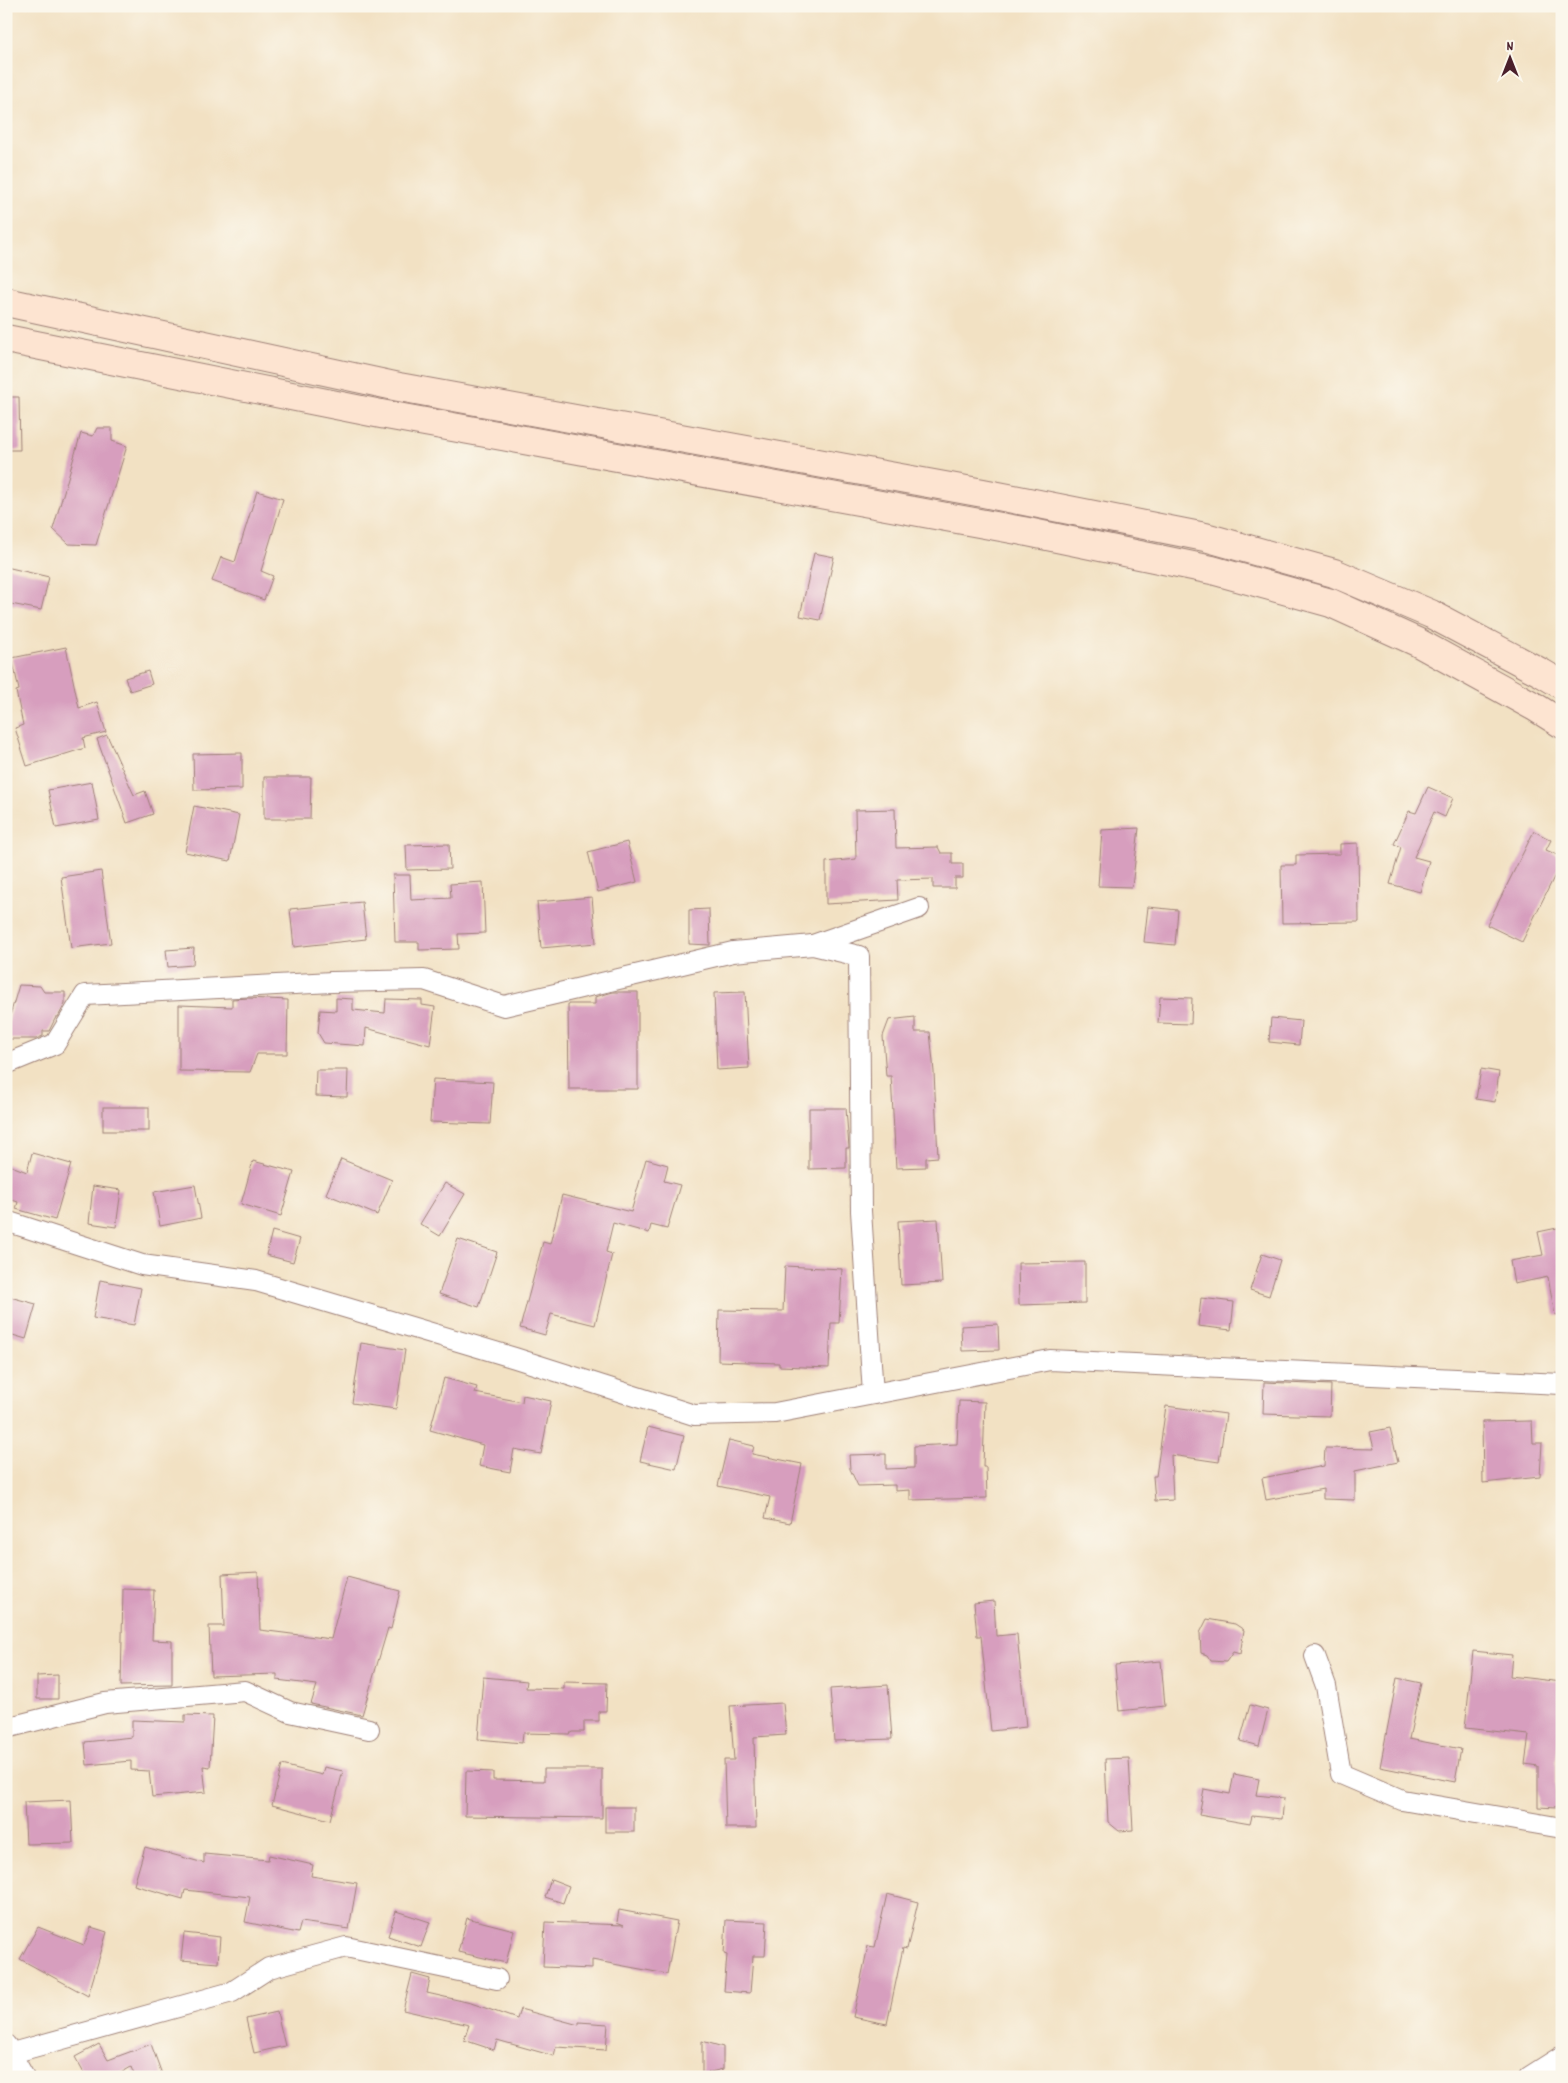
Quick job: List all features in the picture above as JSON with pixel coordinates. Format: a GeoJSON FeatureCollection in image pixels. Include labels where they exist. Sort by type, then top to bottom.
{"type":"FeatureCollection","features":[{"type":"Feature","properties":{"kind":"main road"},"geometry":{"type":"LineString","coordinates":[[6,302],[399,387],[983,493],[1205,536],[1334,573],[1431,614],[1542,673],[1562,686]]}},
{"type":"Feature","properties":{"kind":"main road"},"geometry":{"type":"LineString","coordinates":[[6,340],[381,414],[1023,531],[1212,570],[1331,603],[1417,642],[1535,706],[1562,724]]}},
{"type":"Feature","properties":{"kind":"street"},"geometry":{"type":"LineString","coordinates":[[6,1064],[55,1044],[85,996],[332,982],[424,980],[504,1006],[733,952],[813,945],[919,908]]}},
{"type":"Feature","properties":{"kind":"street"},"geometry":{"type":"LineString","coordinates":[[813,945],[859,956],[860,1211],[873,1394]]}},
{"type":"Feature","properties":{"kind":"street"},"geometry":{"type":"LineString","coordinates":[[6,1221],[142,1265],[256,1280],[515,1358],[694,1415],[775,1413],[1050,1360],[1562,1384]]}},
{"type":"Feature","properties":{"kind":"street"},"geometry":{"type":"LineString","coordinates":[[1315,1656],[1326,1686],[1341,1774],[1402,1800],[1562,1828]]}},
{"type":"Feature","properties":{"kind":"street"},"geometry":{"type":"LineString","coordinates":[[6,1728],[105,1703],[245,1691],[290,1712],[369,1729]]}},
{"type":"Feature","properties":{"kind":"street"},"geometry":{"type":"LineString","coordinates":[[24,2077],[9,2049],[232,1992],[269,1968],[346,1948],[497,1979]]}},
{"type":"Feature","properties":{"kind":"street"},"geometry":{"type":"LineString","coordinates":[[1529,2077],[1562,2056]]}},
{"type":"Feature","properties":{"kind":"building"},"geometry":{"type":"Polygon","coordinates":[[[6,397],[19,397],[20,450],[6,450],[6,397]]]}},
{"type":"Feature","properties":{"kind":"building"},"geometry":{"type":"Polygon","coordinates":[[[97,428],[112,428],[112,441],[127,446],[96,545],[69,544],[53,529],[81,433],[93,436],[97,428]]]}},
{"type":"Feature","properties":{"kind":"building"},"geometry":{"type":"Polygon","coordinates":[[[257,491],[283,499],[261,571],[273,576],[264,600],[212,581],[221,557],[235,562],[257,491]]]}},
{"type":"Feature","properties":{"kind":"building"},"geometry":{"type":"Polygon","coordinates":[[[814,553],[834,557],[820,620],[800,616],[814,553]]]}},
{"type":"Feature","properties":{"kind":"building"},"geometry":{"type":"Polygon","coordinates":[[[6,567],[49,577],[41,610],[6,603],[6,567]]]}},
{"type":"Feature","properties":{"kind":"building"},"geometry":{"type":"Polygon","coordinates":[[[66,647],[79,708],[97,702],[106,732],[83,738],[85,748],[27,766],[15,728],[23,725],[16,691],[19,690],[12,658],[66,647]]]}},
{"type":"Feature","properties":{"kind":"building"},"geometry":{"type":"Polygon","coordinates":[[[148,671],[152,684],[130,691],[125,678],[148,671]]]}},
{"type":"Feature","properties":{"kind":"building"},"geometry":{"type":"Polygon","coordinates":[[[107,735],[134,795],[145,791],[153,814],[127,823],[97,739],[107,735]]]}},
{"type":"Feature","properties":{"kind":"building"},"geometry":{"type":"Polygon","coordinates":[[[242,753],[242,789],[194,790],[193,754],[242,753]]]}},
{"type":"Feature","properties":{"kind":"building"},"geometry":{"type":"Polygon","coordinates":[[[264,777],[311,777],[310,819],[264,819],[264,777]]]}},
{"type":"Feature","properties":{"kind":"building"},"geometry":{"type":"Polygon","coordinates":[[[92,782],[99,820],[56,828],[48,790],[92,782]]]}},
{"type":"Feature","properties":{"kind":"building"},"geometry":{"type":"Polygon","coordinates":[[[1428,787],[1453,798],[1445,817],[1434,812],[1414,857],[1429,861],[1420,892],[1390,884],[1401,847],[1394,844],[1409,811],[1416,813],[1428,787]]]}},
{"type":"Feature","properties":{"kind":"building"},"geometry":{"type":"Polygon","coordinates":[[[194,806],[239,815],[230,861],[185,852],[194,806]]]}},
{"type":"Feature","properties":{"kind":"building"},"geometry":{"type":"Polygon","coordinates":[[[895,809],[896,848],[938,847],[941,853],[952,853],[952,864],[963,864],[963,878],[955,878],[955,888],[933,888],[933,879],[897,880],[898,900],[826,904],[826,862],[856,859],[855,810],[895,809]]]}},
{"type":"Feature","properties":{"kind":"building"},"geometry":{"type":"Polygon","coordinates":[[[1139,828],[1132,887],[1098,886],[1102,830],[1139,828]]]}},
{"type":"Feature","properties":{"kind":"building"},"geometry":{"type":"Polygon","coordinates":[[[1534,831],[1551,840],[1546,850],[1562,857],[1562,861],[1522,942],[1487,925],[1534,831]]]}},
{"type":"Feature","properties":{"kind":"building"},"geometry":{"type":"Polygon","coordinates":[[[627,842],[637,882],[598,892],[588,852],[627,842]]]}},
{"type":"Feature","properties":{"kind":"building"},"geometry":{"type":"Polygon","coordinates":[[[1358,843],[1359,922],[1282,923],[1281,865],[1296,865],[1296,855],[1340,854],[1340,844],[1358,843]]]}},
{"type":"Feature","properties":{"kind":"building"},"geometry":{"type":"Polygon","coordinates":[[[449,844],[450,869],[407,870],[406,845],[449,844]]]}},
{"type":"Feature","properties":{"kind":"building"},"geometry":{"type":"Polygon","coordinates":[[[101,871],[111,943],[71,948],[61,877],[101,871]]]}},
{"type":"Feature","properties":{"kind":"building"},"geometry":{"type":"Polygon","coordinates":[[[393,875],[410,875],[411,900],[451,898],[450,884],[483,882],[485,933],[458,934],[459,949],[419,950],[419,942],[395,942],[393,875]]]}},
{"type":"Feature","properties":{"kind":"building"},"geometry":{"type":"Polygon","coordinates":[[[592,897],[596,943],[541,948],[537,902],[592,897]]]}},
{"type":"Feature","properties":{"kind":"building"},"geometry":{"type":"Polygon","coordinates":[[[362,902],[366,939],[294,947],[290,909],[362,902]]]}},
{"type":"Feature","properties":{"kind":"building"},"geometry":{"type":"Polygon","coordinates":[[[1148,907],[1178,910],[1175,945],[1144,942],[1148,907]]]}},
{"type":"Feature","properties":{"kind":"building"},"geometry":{"type":"Polygon","coordinates":[[[709,909],[710,945],[689,944],[689,910],[709,909]]]}},
{"type":"Feature","properties":{"kind":"building"},"geometry":{"type":"Polygon","coordinates":[[[194,948],[193,965],[168,967],[166,950],[194,948]]]}},
{"type":"Feature","properties":{"kind":"building"},"geometry":{"type":"Polygon","coordinates":[[[19,985],[40,986],[44,992],[65,992],[65,1004],[58,1017],[56,1017],[49,1031],[43,1031],[43,1036],[36,1039],[6,1039],[6,1029],[19,985]]]}},
{"type":"Feature","properties":{"kind":"building"},"geometry":{"type":"Polygon","coordinates":[[[613,992],[638,992],[638,1089],[569,1089],[568,1004],[595,1004],[595,997],[613,992]]]}},
{"type":"Feature","properties":{"kind":"building"},"geometry":{"type":"Polygon","coordinates":[[[745,992],[749,1068],[717,1070],[714,993],[745,992]]]}},
{"type":"Feature","properties":{"kind":"building"},"geometry":{"type":"Polygon","coordinates":[[[1160,997],[1192,998],[1191,1024],[1158,1023],[1160,997]]]}},
{"type":"Feature","properties":{"kind":"building"},"geometry":{"type":"Polygon","coordinates":[[[336,998],[353,999],[353,1010],[385,1013],[386,999],[422,1000],[422,1005],[435,1007],[430,1045],[366,1028],[365,1046],[324,1043],[318,1033],[320,1010],[336,1011],[336,998]]]}},
{"type":"Feature","properties":{"kind":"building"},"geometry":{"type":"Polygon","coordinates":[[[232,999],[288,1000],[287,1054],[257,1054],[250,1072],[179,1071],[179,1005],[232,1007],[232,999]]]}},
{"type":"Feature","properties":{"kind":"building"},"geometry":{"type":"Polygon","coordinates":[[[915,1017],[915,1032],[930,1032],[938,1157],[926,1158],[926,1167],[896,1168],[891,1076],[886,1076],[883,1036],[889,1020],[915,1017]]]}},
{"type":"Feature","properties":{"kind":"building"},"geometry":{"type":"Polygon","coordinates":[[[1271,1018],[1301,1021],[1299,1045],[1269,1042],[1271,1018]]]}},
{"type":"Feature","properties":{"kind":"building"},"geometry":{"type":"Polygon","coordinates":[[[1481,1069],[1499,1072],[1495,1102],[1476,1099],[1481,1069]]]}},
{"type":"Feature","properties":{"kind":"building"},"geometry":{"type":"Polygon","coordinates":[[[316,1070],[348,1070],[347,1097],[315,1096],[316,1070]]]}},
{"type":"Feature","properties":{"kind":"building"},"geometry":{"type":"Polygon","coordinates":[[[433,1079],[493,1082],[490,1124],[430,1122],[433,1079]]]}},
{"type":"Feature","properties":{"kind":"building"},"geometry":{"type":"Polygon","coordinates":[[[103,1107],[149,1107],[149,1131],[103,1131],[103,1107]]]}},
{"type":"Feature","properties":{"kind":"building"},"geometry":{"type":"Polygon","coordinates":[[[809,1108],[846,1108],[849,1148],[846,1148],[846,1168],[809,1169],[809,1108]]]}},
{"type":"Feature","properties":{"kind":"building"},"geometry":{"type":"Polygon","coordinates":[[[32,1153],[71,1164],[55,1220],[16,1209],[18,1202],[6,1198],[6,1164],[27,1172],[32,1153]]]}},
{"type":"Feature","properties":{"kind":"building"},"geometry":{"type":"Polygon","coordinates":[[[341,1159],[392,1180],[377,1215],[326,1194],[341,1159]]]}},
{"type":"Feature","properties":{"kind":"building"},"geometry":{"type":"Polygon","coordinates":[[[646,1159],[668,1165],[664,1181],[680,1185],[667,1229],[651,1225],[649,1233],[613,1223],[606,1252],[612,1254],[595,1325],[551,1314],[545,1335],[520,1328],[543,1242],[550,1244],[562,1195],[631,1212],[646,1159]]]}},
{"type":"Feature","properties":{"kind":"building"},"geometry":{"type":"Polygon","coordinates":[[[253,1161],[294,1172],[281,1216],[241,1204],[253,1161]]]}},
{"type":"Feature","properties":{"kind":"building"},"geometry":{"type":"Polygon","coordinates":[[[445,1183],[465,1194],[440,1236],[420,1224],[445,1183]]]}},
{"type":"Feature","properties":{"kind":"building"},"geometry":{"type":"Polygon","coordinates":[[[195,1185],[201,1218],[160,1226],[154,1192],[195,1185]]]}},
{"type":"Feature","properties":{"kind":"building"},"geometry":{"type":"Polygon","coordinates":[[[93,1186],[121,1190],[116,1227],[89,1223],[93,1186]]]}},
{"type":"Feature","properties":{"kind":"building"},"geometry":{"type":"Polygon","coordinates":[[[938,1219],[942,1283],[901,1285],[898,1221],[938,1219]]]}},
{"type":"Feature","properties":{"kind":"building"},"geometry":{"type":"Polygon","coordinates":[[[1562,1227],[1562,1314],[1555,1315],[1548,1277],[1514,1284],[1510,1261],[1543,1255],[1538,1232],[1562,1227]]]}},
{"type":"Feature","properties":{"kind":"building"},"geometry":{"type":"Polygon","coordinates":[[[272,1231],[300,1239],[293,1262],[266,1255],[272,1231]]]}},
{"type":"Feature","properties":{"kind":"building"},"geometry":{"type":"Polygon","coordinates":[[[458,1239],[497,1252],[479,1307],[439,1294],[458,1239]]]}},
{"type":"Feature","properties":{"kind":"building"},"geometry":{"type":"Polygon","coordinates":[[[1262,1254],[1280,1260],[1269,1296],[1250,1290],[1262,1254]]]}},
{"type":"Feature","properties":{"kind":"building"},"geometry":{"type":"Polygon","coordinates":[[[1085,1262],[1085,1303],[1019,1305],[1018,1263],[1085,1262]]]}},
{"type":"Feature","properties":{"kind":"building"},"geometry":{"type":"Polygon","coordinates":[[[785,1266],[842,1269],[839,1323],[831,1323],[829,1368],[779,1366],[779,1363],[718,1361],[719,1310],[783,1311],[785,1266]]]}},
{"type":"Feature","properties":{"kind":"building"},"geometry":{"type":"Polygon","coordinates":[[[100,1280],[141,1288],[134,1325],[93,1318],[100,1280]]]}},
{"type":"Feature","properties":{"kind":"building"},"geometry":{"type":"Polygon","coordinates":[[[6,1296],[36,1304],[26,1339],[6,1333],[6,1296]]]}},
{"type":"Feature","properties":{"kind":"building"},"geometry":{"type":"Polygon","coordinates":[[[1201,1298],[1234,1302],[1231,1330],[1198,1326],[1201,1298]]]}},
{"type":"Feature","properties":{"kind":"building"},"geometry":{"type":"Polygon","coordinates":[[[998,1324],[999,1350],[962,1351],[961,1326],[998,1324]]]}},
{"type":"Feature","properties":{"kind":"building"},"geometry":{"type":"Polygon","coordinates":[[[361,1343],[405,1350],[396,1409],[352,1403],[361,1343]]]}},
{"type":"Feature","properties":{"kind":"building"},"geometry":{"type":"Polygon","coordinates":[[[444,1378],[477,1387],[475,1393],[522,1402],[523,1395],[551,1401],[541,1454],[514,1449],[510,1472],[479,1466],[483,1445],[430,1430],[444,1378]]]}},
{"type":"Feature","properties":{"kind":"building"},"geometry":{"type":"Polygon","coordinates":[[[1264,1382],[1331,1385],[1330,1416],[1263,1414],[1264,1382]]]}},
{"type":"Feature","properties":{"kind":"building"},"geometry":{"type":"Polygon","coordinates":[[[959,1401],[985,1402],[983,1467],[986,1467],[987,1498],[910,1500],[910,1490],[895,1491],[895,1485],[858,1486],[850,1469],[849,1455],[886,1454],[886,1469],[914,1468],[914,1446],[957,1444],[959,1401]]]}},
{"type":"Feature","properties":{"kind":"building"},"geometry":{"type":"Polygon","coordinates":[[[1166,1406],[1226,1414],[1219,1462],[1171,1455],[1173,1500],[1155,1501],[1153,1476],[1156,1476],[1166,1406]]]}},
{"type":"Feature","properties":{"kind":"building"},"geometry":{"type":"Polygon","coordinates":[[[1532,1421],[1533,1443],[1542,1443],[1540,1477],[1483,1483],[1482,1422],[1532,1421]]]}},
{"type":"Feature","properties":{"kind":"building"},"geometry":{"type":"Polygon","coordinates":[[[648,1427],[684,1436],[676,1469],[640,1461],[648,1427]]]}},
{"type":"Feature","properties":{"kind":"building"},"geometry":{"type":"Polygon","coordinates":[[[1390,1428],[1398,1462],[1355,1471],[1355,1500],[1323,1499],[1323,1489],[1266,1500],[1262,1478],[1324,1466],[1325,1448],[1374,1449],[1370,1432],[1390,1428]]]}},
{"type":"Feature","properties":{"kind":"building"},"geometry":{"type":"Polygon","coordinates":[[[729,1440],[754,1446],[752,1454],[802,1464],[790,1523],[765,1518],[770,1497],[718,1486],[729,1440]]]}},
{"type":"Feature","properties":{"kind":"building"},"geometry":{"type":"Polygon","coordinates":[[[258,1572],[260,1630],[331,1639],[347,1577],[400,1591],[391,1629],[388,1628],[362,1715],[311,1704],[317,1685],[277,1680],[277,1674],[211,1676],[209,1626],[224,1626],[222,1574],[258,1572]]]}},
{"type":"Feature","properties":{"kind":"building"},"geometry":{"type":"Polygon","coordinates":[[[123,1589],[154,1590],[152,1640],[172,1641],[172,1685],[121,1686],[123,1589]]]}},
{"type":"Feature","properties":{"kind":"building"},"geometry":{"type":"Polygon","coordinates":[[[994,1601],[996,1636],[1017,1634],[1026,1727],[991,1731],[981,1636],[977,1636],[974,1603],[994,1601]]]}},
{"type":"Feature","properties":{"kind":"building"},"geometry":{"type":"Polygon","coordinates":[[[1207,1619],[1235,1624],[1244,1630],[1240,1654],[1233,1652],[1226,1662],[1211,1661],[1207,1655],[1201,1653],[1200,1633],[1207,1619]]]}},
{"type":"Feature","properties":{"kind":"building"},"geometry":{"type":"Polygon","coordinates":[[[1473,1651],[1512,1655],[1510,1676],[1562,1682],[1562,1716],[1556,1759],[1556,1808],[1538,1807],[1538,1766],[1525,1764],[1529,1735],[1465,1728],[1473,1651]]]}},
{"type":"Feature","properties":{"kind":"building"},"geometry":{"type":"Polygon","coordinates":[[[1161,1661],[1165,1706],[1119,1711],[1115,1665],[1161,1661]]]}},
{"type":"Feature","properties":{"kind":"building"},"geometry":{"type":"Polygon","coordinates":[[[58,1675],[58,1699],[37,1699],[37,1676],[58,1675]]]}},
{"type":"Feature","properties":{"kind":"building"},"geometry":{"type":"Polygon","coordinates":[[[483,1677],[527,1681],[526,1688],[564,1689],[564,1682],[607,1683],[606,1711],[599,1711],[599,1721],[584,1721],[584,1732],[572,1732],[569,1734],[523,1733],[522,1743],[478,1739],[483,1677]]]}},
{"type":"Feature","properties":{"kind":"building"},"geometry":{"type":"Polygon","coordinates":[[[1397,1678],[1421,1683],[1409,1739],[1461,1749],[1455,1782],[1380,1767],[1397,1678]]]}},
{"type":"Feature","properties":{"kind":"building"},"geometry":{"type":"Polygon","coordinates":[[[888,1685],[892,1739],[834,1741],[830,1689],[888,1685]]]}},
{"type":"Feature","properties":{"kind":"building"},"geometry":{"type":"Polygon","coordinates":[[[783,1703],[786,1735],[754,1737],[756,1828],[726,1828],[724,1760],[734,1760],[730,1706],[783,1703]]]}},
{"type":"Feature","properties":{"kind":"building"},"geometry":{"type":"Polygon","coordinates":[[[1250,1705],[1268,1710],[1259,1746],[1240,1741],[1250,1705]]]}},
{"type":"Feature","properties":{"kind":"building"},"geometry":{"type":"Polygon","coordinates":[[[185,1715],[213,1716],[210,1767],[203,1766],[206,1792],[152,1797],[149,1771],[131,1770],[131,1761],[87,1765],[85,1742],[132,1737],[132,1720],[185,1722],[185,1715]]]}},
{"type":"Feature","properties":{"kind":"building"},"geometry":{"type":"Polygon","coordinates":[[[1129,1758],[1133,1830],[1119,1831],[1108,1822],[1105,1759],[1129,1758]]]}},
{"type":"Feature","properties":{"kind":"building"},"geometry":{"type":"Polygon","coordinates":[[[282,1765],[322,1775],[324,1767],[343,1771],[330,1820],[272,1805],[282,1765]]]}},
{"type":"Feature","properties":{"kind":"building"},"geometry":{"type":"Polygon","coordinates":[[[544,1769],[602,1769],[602,1818],[465,1816],[466,1771],[493,1772],[493,1780],[544,1781],[544,1769]]]}},
{"type":"Feature","properties":{"kind":"building"},"geometry":{"type":"Polygon","coordinates":[[[1234,1774],[1259,1779],[1256,1795],[1284,1798],[1282,1819],[1252,1816],[1250,1824],[1199,1815],[1204,1789],[1230,1794],[1234,1774]]]}},
{"type":"Feature","properties":{"kind":"building"},"geometry":{"type":"Polygon","coordinates":[[[71,1800],[73,1843],[26,1844],[24,1802],[71,1800]]]}},
{"type":"Feature","properties":{"kind":"building"},"geometry":{"type":"Polygon","coordinates":[[[605,1807],[634,1807],[634,1832],[605,1832],[605,1807]]]}},
{"type":"Feature","properties":{"kind":"building"},"geometry":{"type":"Polygon","coordinates":[[[145,1847],[204,1863],[204,1854],[268,1860],[269,1855],[313,1865],[311,1876],[357,1883],[349,1929],[301,1922],[298,1933],[245,1922],[250,1897],[185,1890],[183,1899],[134,1885],[145,1847]]]}},
{"type":"Feature","properties":{"kind":"building"},"geometry":{"type":"Polygon","coordinates":[[[551,1879],[569,1886],[563,1903],[545,1897],[551,1879]]]}},
{"type":"Feature","properties":{"kind":"building"},"geometry":{"type":"Polygon","coordinates":[[[887,1894],[918,1902],[907,1949],[903,1948],[887,2024],[853,2017],[868,1946],[875,1947],[887,1894]]]}},
{"type":"Feature","properties":{"kind":"building"},"geometry":{"type":"Polygon","coordinates":[[[619,1910],[677,1921],[667,1974],[592,1960],[592,1969],[543,1967],[545,1922],[624,1925],[617,1922],[619,1910]]]}},
{"type":"Feature","properties":{"kind":"building"},"geometry":{"type":"Polygon","coordinates":[[[396,1911],[430,1922],[421,1947],[388,1936],[396,1911]]]}},
{"type":"Feature","properties":{"kind":"building"},"geometry":{"type":"Polygon","coordinates":[[[467,1918],[514,1930],[506,1963],[458,1952],[467,1918]]]}},
{"type":"Feature","properties":{"kind":"building"},"geometry":{"type":"Polygon","coordinates":[[[726,1920],[767,1922],[765,1956],[753,1956],[750,1993],[724,1991],[727,1955],[724,1954],[726,1920]]]}},
{"type":"Feature","properties":{"kind":"building"},"geometry":{"type":"Polygon","coordinates":[[[38,1927],[84,1945],[91,1927],[107,1932],[88,1996],[20,1959],[38,1927]]]}},
{"type":"Feature","properties":{"kind":"building"},"geometry":{"type":"Polygon","coordinates":[[[184,1933],[220,1937],[218,1963],[181,1960],[184,1933]]]}},
{"type":"Feature","properties":{"kind":"building"},"geometry":{"type":"Polygon","coordinates":[[[412,1974],[430,1979],[427,1993],[471,2003],[517,2019],[520,2009],[579,2025],[579,2022],[608,2024],[606,2050],[556,2047],[554,2056],[497,2040],[494,2050],[464,2040],[469,2025],[403,2010],[412,1974]]]}},
{"type":"Feature","properties":{"kind":"building"},"geometry":{"type":"Polygon","coordinates":[[[277,2012],[285,2046],[254,2053],[246,2019],[277,2012]]]}},
{"type":"Feature","properties":{"kind":"building"},"geometry":{"type":"Polygon","coordinates":[[[702,2041],[723,2047],[723,2069],[702,2074],[702,2041]]]}},
{"type":"Feature","properties":{"kind":"building"},"geometry":{"type":"Polygon","coordinates":[[[99,2044],[108,2060],[151,2044],[163,2077],[135,2077],[131,2067],[114,2077],[86,2077],[75,2057],[99,2044]]]}}]}
